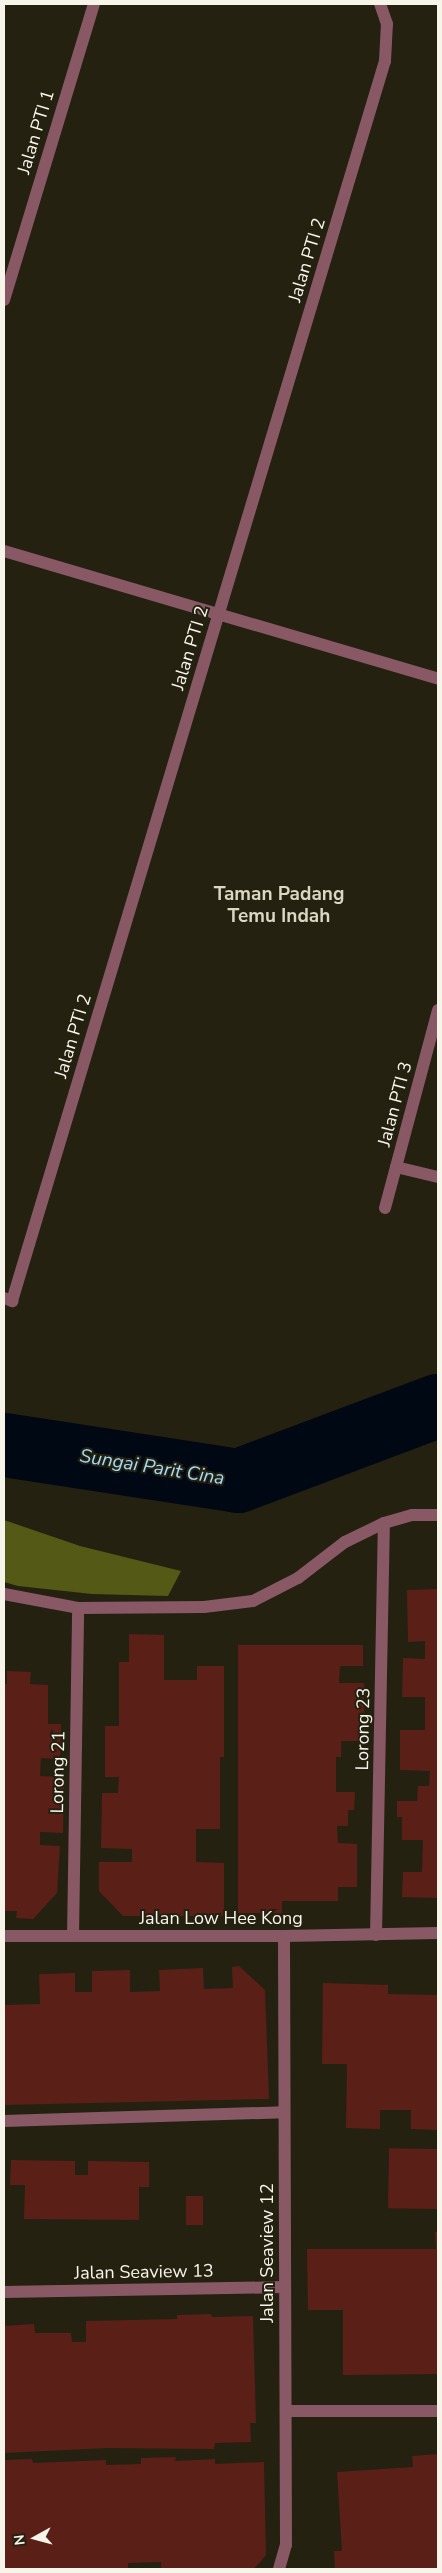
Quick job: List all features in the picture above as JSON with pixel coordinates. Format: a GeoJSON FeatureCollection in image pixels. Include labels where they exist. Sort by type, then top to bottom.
{"type":"FeatureCollection","features":[{"type":"Feature","properties":{"kind":"street","name":"Jalan PTI 1"},"geometry":{"type":"LineString","coordinates":[[4,300],[94,4]]}},
{"type":"Feature","properties":{"kind":"street","name":"Jalan PTI 2"},"geometry":{"type":"LineString","coordinates":[[8,1300],[219,614],[385,62],[387,24],[380,4]]}},
{"type":"Feature","properties":{"kind":"street"},"geometry":{"type":"LineString","coordinates":[[4,551],[438,679]]}},
{"type":"Feature","properties":{"kind":"street","name":"Jalan PTI 3"},"geometry":{"type":"LineString","coordinates":[[386,1208],[438,1010]]}},
{"type":"Feature","properties":{"kind":"street"},"geometry":{"type":"LineString","coordinates":[[396,1167],[438,1177]]}},
{"type":"Feature","properties":{"kind":"street"},"geometry":{"type":"LineString","coordinates":[[4,1594],[78,1608],[204,1607],[253,1601],[298,1578],[345,1542],[384,1523],[412,1515],[438,1514]]}},
{"type":"Feature","properties":{"kind":"street","name":"Lorong 23"},"geometry":{"type":"LineString","coordinates":[[376,1935],[384,1523]]}},
{"type":"Feature","properties":{"kind":"street","name":"Lorong 21"},"geometry":{"type":"LineString","coordinates":[[73,1936],[78,1608]]}},
{"type":"Feature","properties":{"kind":"street","name":"Jalan Low Hee Kong"},"geometry":{"type":"LineString","coordinates":[[4,1936],[284,1936],[438,1932]]}},
{"type":"Feature","properties":{"kind":"street","name":"Jalan Seaview 12"},"geometry":{"type":"LineString","coordinates":[[279,2569],[286,2545],[284,1936]]}},
{"type":"Feature","properties":{"kind":"street"},"geometry":{"type":"LineString","coordinates":[[4,2121],[284,2112]]}},
{"type":"Feature","properties":{"kind":"street","name":"Jalan Seaview 13"},"geometry":{"type":"LineString","coordinates":[[4,2292],[284,2288]]}},
{"type":"Feature","properties":{"kind":"street"},"geometry":{"type":"LineString","coordinates":[[286,2412],[438,2411]]}},
{"type":"Feature","properties":{"kind":"green space"},"geometry":{"type":"Polygon","coordinates":[[[4,1520],[80,1546],[181,1571],[168,1596],[92,1594],[18,1586],[4,1582],[4,1520]]]}},
{"type":"Feature","properties":{"kind":"building"},"geometry":{"type":"Polygon","coordinates":[[[438,1589],[438,1898],[402,1897],[403,1872],[422,1872],[423,1840],[402,1840],[402,1817],[397,1817],[397,1801],[417,1801],[418,1786],[429,1786],[430,1771],[400,1770],[400,1730],[425,1730],[425,1697],[402,1697],[403,1658],[425,1659],[425,1641],[408,1642],[407,1590],[438,1589]]]}},
{"type":"Feature","properties":{"kind":"building"},"geometry":{"type":"Polygon","coordinates":[[[129,1634],[164,1635],[164,1680],[197,1680],[197,1666],[224,1666],[224,1757],[220,1757],[220,1829],[196,1829],[196,1862],[224,1863],[224,1916],[123,1916],[99,1891],[99,1862],[132,1862],[132,1849],[101,1848],[102,1793],[118,1793],[119,1777],[105,1777],[105,1726],[119,1726],[119,1662],[129,1662],[129,1634]]]}},
{"type":"Feature","properties":{"kind":"building"},"geometry":{"type":"Polygon","coordinates":[[[238,1645],[363,1645],[363,1666],[340,1666],[339,1683],[364,1683],[364,1724],[359,1724],[359,1741],[341,1741],[341,1757],[336,1757],[336,1792],[355,1792],[354,1810],[348,1810],[348,1826],[337,1826],[338,1843],[357,1844],[357,1887],[338,1887],[338,1901],[282,1901],[282,1913],[238,1913],[238,1645]]]}},
{"type":"Feature","properties":{"kind":"building"},"geometry":{"type":"Polygon","coordinates":[[[7,1671],[31,1672],[30,1684],[48,1685],[48,1724],[61,1724],[60,1759],[41,1758],[40,1776],[64,1777],[63,1833],[40,1832],[40,1845],[60,1846],[57,1893],[33,1919],[16,1918],[17,1911],[4,1911],[4,1684],[7,1684],[7,1671]]]}},
{"type":"Feature","properties":{"kind":"building"},"geometry":{"type":"Polygon","coordinates":[[[239,1966],[265,1990],[269,2099],[4,2105],[4,2005],[40,2004],[39,1974],[75,1973],[75,1992],[92,1992],[92,1971],[130,1970],[130,1992],[160,1991],[159,1970],[203,1968],[204,1989],[233,1988],[232,1967],[239,1966]]]}},
{"type":"Feature","properties":{"kind":"building"},"geometry":{"type":"Polygon","coordinates":[[[323,1983],[388,1985],[388,1994],[438,1995],[438,2130],[411,2129],[411,2110],[380,2110],[380,2129],[346,2128],[347,2064],[322,2064],[323,1983]]]}},
{"type":"Feature","properties":{"kind":"building"},"geometry":{"type":"Polygon","coordinates":[[[389,2148],[438,2149],[437,2209],[388,2208],[389,2148]]]}},
{"type":"Feature","properties":{"kind":"building"},"geometry":{"type":"Polygon","coordinates":[[[11,2160],[75,2161],[75,2175],[88,2175],[88,2161],[149,2162],[149,2187],[139,2187],[139,2220],[24,2219],[25,2185],[10,2185],[11,2160]]]}},
{"type":"Feature","properties":{"kind":"building"},"geometry":{"type":"Polygon","coordinates":[[[186,2196],[203,2196],[203,2225],[186,2225],[186,2196]]]}},
{"type":"Feature","properties":{"kind":"building"},"geometry":{"type":"Polygon","coordinates":[[[435,2232],[438,2232],[438,2374],[343,2375],[343,2310],[308,2310],[307,2249],[436,2249],[435,2232]]]}},
{"type":"Feature","properties":{"kind":"building"},"geometry":{"type":"Polygon","coordinates":[[[211,2314],[212,2317],[253,2316],[256,2423],[250,2423],[251,2442],[215,2443],[214,2449],[107,2448],[4,2453],[4,2326],[34,2324],[35,2333],[71,2333],[72,2342],[86,2342],[86,2321],[177,2319],[177,2315],[211,2314]]]}},
{"type":"Feature","properties":{"kind":"building"},"geometry":{"type":"Polygon","coordinates":[[[438,2454],[438,2569],[335,2569],[334,2551],[342,2551],[337,2472],[413,2467],[412,2456],[438,2454]]]}},
{"type":"Feature","properties":{"kind":"building"},"geometry":{"type":"Polygon","coordinates":[[[176,2457],[175,2461],[215,2459],[215,2464],[264,2462],[266,2555],[254,2569],[161,2569],[161,2562],[128,2563],[128,2569],[4,2569],[4,2460],[32,2459],[33,2463],[106,2460],[106,2465],[141,2464],[141,2458],[176,2457]]]}},
{"type":"Feature","properties":{"kind":"waterway","name":"Sungai Parit Cina"},"geometry":{"type":"LineString","coordinates":[[4,1445],[238,1481],[438,1406]]}},
{"type":"Feature","properties":{"kind":"district","name":"Taman Padang Temu Indah"},"geometry":{"type":"Point","coordinates":[279,906]}}]}
